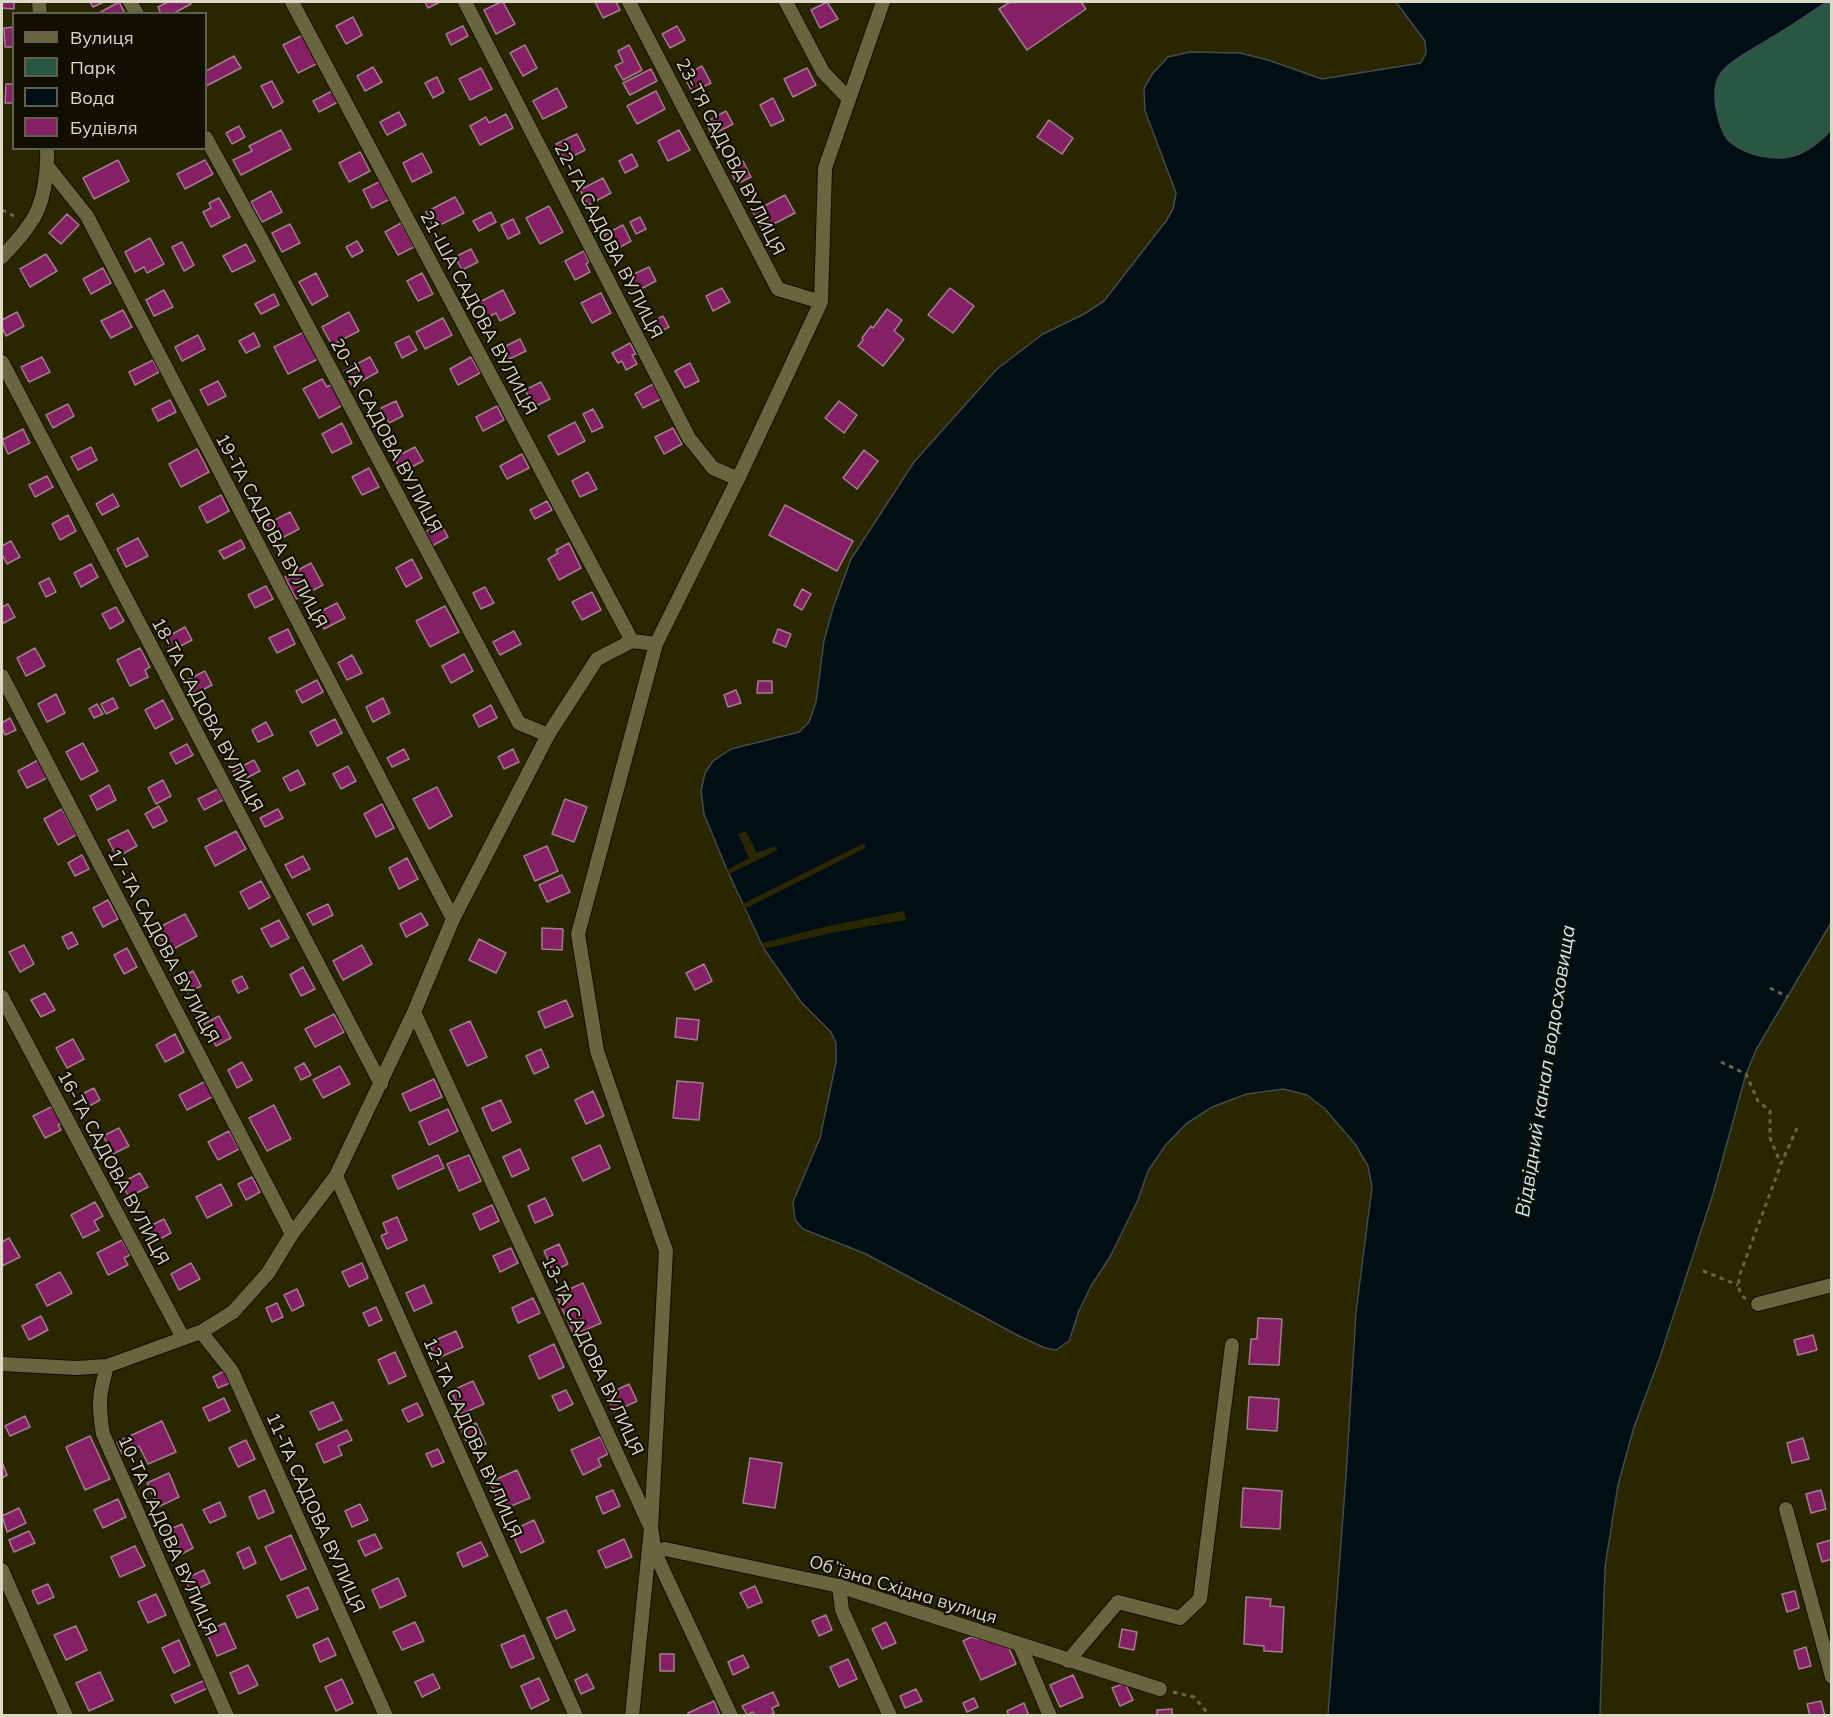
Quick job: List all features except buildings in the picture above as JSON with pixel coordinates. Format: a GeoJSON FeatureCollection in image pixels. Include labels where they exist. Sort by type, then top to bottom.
{"type":"FeatureCollection","features":[{"type":"Feature","properties":{"kind":"street","name":"21-ША САДОВА ВУЛИЦЯ"},"geometry":{"type":"LineString","coordinates":[[292,2],[632,641]]}},
{"type":"Feature","properties":{"kind":"street","name":"22-ГА САДОВА ВУЛИЦЯ"},"geometry":{"type":"LineString","coordinates":[[465,2],[689,438],[713,468],[738,479]]}},
{"type":"Feature","properties":{"kind":"street","name":"23-ТЯ САДОВА ВУЛИЦЯ"},"geometry":{"type":"LineString","coordinates":[[629,2],[778,289],[821,302]]}},
{"type":"Feature","properties":{"kind":"street"},"geometry":{"type":"LineString","coordinates":[[786,2],[823,72],[849,99]]}},
{"type":"Feature","properties":{"kind":"street"},"geometry":{"type":"LineString","coordinates":[[632,1716],[651,1528],[666,1251],[597,1051],[578,934],[656,644],[738,479],[821,302],[825,168],[883,2]]}},
{"type":"Feature","properties":{"kind":"street","name":"20-ТА САДОВА ВУЛИЦЯ"},"geometry":{"type":"LineString","coordinates":[[207,140],[519,723],[548,735]]}},
{"type":"Feature","properties":{"kind":"street"},"geometry":{"type":"LineString","coordinates":[[2,257],[31,224],[43,192],[48,167],[47,150]]}},
{"type":"Feature","properties":{"kind":"street","name":"19-ТА САДОВА ВУЛИЦЯ"},"geometry":{"type":"LineString","coordinates":[[48,167],[87,216],[453,919]]}},
{"type":"Feature","properties":{"kind":"street","name":"18-ТА САДОВА ВУЛИЦЯ"},"geometry":{"type":"LineString","coordinates":[[2,362],[381,1084]]}},
{"type":"Feature","properties":{"kind":"street"},"geometry":{"type":"LineString","coordinates":[[2,1364],[76,1368],[107,1366],[201,1332],[233,1312],[268,1273],[292,1234],[336,1176],[414,1012],[453,919],[548,735],[597,659],[632,641],[656,644]]}},
{"type":"Feature","properties":{"kind":"street","name":"17-ТА САДОВА ВУЛИЦЯ"},"geometry":{"type":"LineString","coordinates":[[2,676],[292,1234]]}},
{"type":"Feature","properties":{"kind":"street","name":"16-ТА САДОВА ВУЛИЦЯ"},"geometry":{"type":"LineString","coordinates":[[2,998],[183,1338]]}},
{"type":"Feature","properties":{"kind":"street","name":"13-ТА САДОВА ВУЛИЦЯ"},"geometry":{"type":"LineString","coordinates":[[414,1012],[651,1528],[656,1553],[731,1716]]}},
{"type":"Feature","properties":{"kind":"street","name":"12-ТА САДОВА ВУЛИЦЯ"},"geometry":{"type":"LineString","coordinates":[[336,1176],[576,1716]]}},
{"type":"Feature","properties":{"kind":"street"},"geometry":{"type":"LineString","coordinates":[[1758,1304],[1832,1285]]}},
{"type":"Feature","properties":{"kind":"street","name":"11-ТА САДОВА ВУЛИЦЯ"},"geometry":{"type":"LineString","coordinates":[[201,1332],[232,1371],[386,1716]]}},
{"type":"Feature","properties":{"kind":"street"},"geometry":{"type":"LineString","coordinates":[[1068,1661],[1118,1602],[1179,1618],[1200,1599],[1232,1346]]}},
{"type":"Feature","properties":{"kind":"street","name":"10-ТА САДОВА ВУЛИЦЯ"},"geometry":{"type":"LineString","coordinates":[[107,1366],[100,1389],[98,1410],[103,1434],[227,1716]]}},
{"type":"Feature","properties":{"kind":"street"},"geometry":{"type":"LineString","coordinates":[[1786,1509],[1832,1677]]}},
{"type":"Feature","properties":{"kind":"street","name":"Обʼїзна Східна вулиця"},"geometry":{"type":"LineString","coordinates":[[656,1553],[664,1549],[838,1586],[1160,1689]]}},
{"type":"Feature","properties":{"kind":"street"},"geometry":{"type":"LineString","coordinates":[[2,1570],[66,1716]]}},
{"type":"Feature","properties":{"kind":"street"},"geometry":{"type":"LineString","coordinates":[[838,1586],[842,1610],[890,1716]]}},
{"type":"Feature","properties":{"kind":"street"},"geometry":{"type":"LineString","coordinates":[[1020,1645],[1050,1716]]}},
{"type":"Feature","properties":{"kind":"path"},"geometry":{"type":"LineString","coordinates":[[1770,988],[1788,997]]}},
{"type":"Feature","properties":{"kind":"path"},"geometry":{"type":"LineString","coordinates":[[1721,1062],[1746,1074],[1758,1101],[1770,1111],[1770,1138],[1781,1164]]}},
{"type":"Feature","properties":{"kind":"path"},"geometry":{"type":"LineString","coordinates":[[1758,1304],[1748,1301],[1741,1295],[1738,1285],[1740,1274],[1781,1164],[1797,1128]]}},
{"type":"Feature","properties":{"kind":"path"},"geometry":{"type":"LineString","coordinates":[[1703,1271],[1738,1285]]}},
{"type":"Feature","properties":{"kind":"path"},"geometry":{"type":"LineString","coordinates":[[1160,1689],[1194,1697],[1210,1716]]}},
{"type":"Feature","properties":{"kind":"green space"},"geometry":{"type":"Polygon","coordinates":[[[1772,2],[1831,2],[1831,181],[1700,213],[1677,108],[1772,2]]]}},
{"type":"Feature","properties":{"kind":"water","name":"Відвідний канал водосховища"},"geometry":{"type":"Polygon","coordinates":[[[1396,2],[1827,2],[1725,68],[1719,77],[1715,94],[1719,121],[1727,139],[1745,151],[1763,157],[1782,158],[1799,154],[1812,147],[1831,130],[1831,923],[1756,1050],[1746,1074],[1713,1194],[1660,1357],[1634,1427],[1618,1485],[1605,1567],[1600,1715],[1328,1715],[1356,1312],[1372,1187],[1368,1166],[1355,1144],[1325,1109],[1307,1095],[1283,1089],[1247,1094],[1212,1107],[1186,1124],[1165,1146],[1148,1171],[1138,1200],[1110,1257],[1091,1286],[1079,1311],[1069,1341],[1056,1350],[1045,1348],[1019,1336],[866,1254],[803,1229],[795,1220],[793,1202],[820,1138],[836,1062],[836,1043],[831,1032],[801,1002],[764,949],[704,814],[701,791],[705,773],[713,761],[731,749],[799,732],[809,722],[816,702],[824,641],[851,559],[914,462],[997,369],[1043,334],[1084,314],[1104,301],[1166,221],[1173,209],[1176,193],[1145,111],[1144,88],[1153,73],[1168,57],[1190,52],[1240,53],[1322,79],[1421,63],[1426,53],[1425,41],[1396,2]]]}},
{"type":"Feature","properties":{"kind":"pier"},"geometry":{"type":"Polygon","coordinates":[[[746,831],[757,853],[775,846],[778,850],[729,874],[727,870],[749,858],[738,834],[746,831]]]}},
{"type":"Feature","properties":{"kind":"pier"},"geometry":{"type":"Polygon","coordinates":[[[864,843],[866,848],[745,909],[743,904],[864,843]]]}},
{"type":"Feature","properties":{"kind":"pier"},"geometry":{"type":"Polygon","coordinates":[[[904,911],[906,920],[835,932],[764,949],[762,943],[828,926],[904,911]]]}}]}
